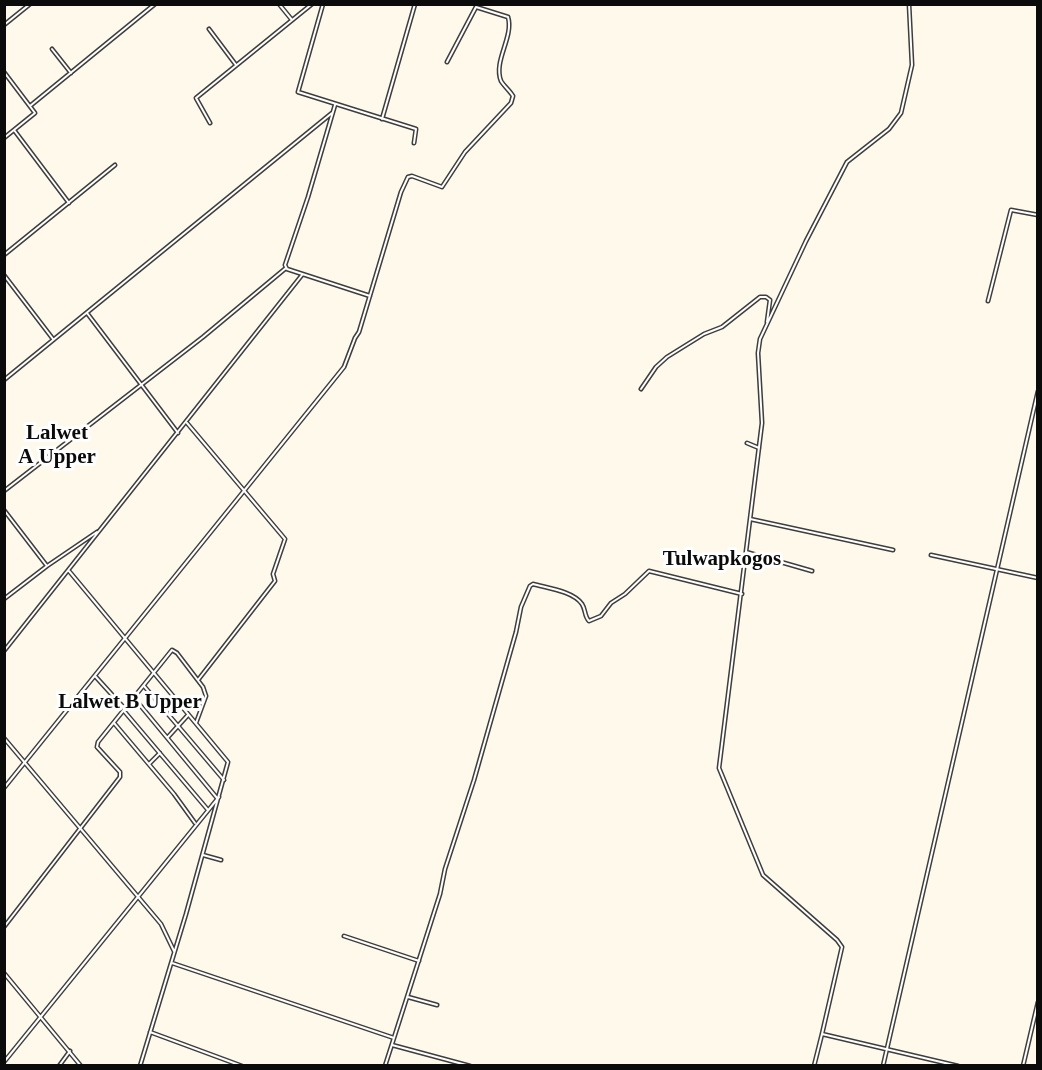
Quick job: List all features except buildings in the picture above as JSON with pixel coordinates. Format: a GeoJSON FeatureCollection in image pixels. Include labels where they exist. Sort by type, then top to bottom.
{"type":"FeatureCollection","features":[{"type":"Feature","properties":{"kind":"street"},"geometry":{"type":"LineString","coordinates":[[4,25],[30,4]]}},
{"type":"Feature","properties":{"kind":"street"},"geometry":{"type":"LineString","coordinates":[[30,106],[155,4]]}},
{"type":"Feature","properties":{"kind":"street"},"geometry":{"type":"LineString","coordinates":[[279,4],[292,20]]}},
{"type":"Feature","properties":{"kind":"street"},"geometry":{"type":"LineString","coordinates":[[210,123],[196,98],[312,4]]}},
{"type":"Feature","properties":{"kind":"street"},"geometry":{"type":"LineString","coordinates":[[323,4],[297,90],[304,96],[416,129],[414,143]]}},
{"type":"Feature","properties":{"kind":"street"},"geometry":{"type":"LineString","coordinates":[[382,119],[415,4]]}},
{"type":"Feature","properties":{"kind":"street"},"geometry":{"type":"LineString","coordinates":[[814,1065],[842,947],[837,940],[763,875],[719,768],[759,448],[762,408],[758,347],[806,241],[847,162],[889,129],[901,113],[912,65],[909,4]]}},
{"type":"Feature","properties":{"kind":"street"},"geometry":{"type":"LineString","coordinates":[[4,788],[344,367],[359,332],[401,192],[408,177],[412,176],[442,187],[465,152],[513,100],[512,94],[502,82],[500,69],[510,19],[476,6],[447,62]]}},
{"type":"Feature","properties":{"kind":"street"},"geometry":{"type":"LineString","coordinates":[[209,29],[236,66]]}},
{"type":"Feature","properties":{"kind":"street"},"geometry":{"type":"LineString","coordinates":[[52,49],[71,73]]}},
{"type":"Feature","properties":{"kind":"street"},"geometry":{"type":"LineString","coordinates":[[4,72],[34,111],[33,115],[4,138]]}},
{"type":"Feature","properties":{"kind":"street"},"geometry":{"type":"LineString","coordinates":[[4,491],[203,337],[285,268],[335,105]]}},
{"type":"Feature","properties":{"kind":"street"},"geometry":{"type":"LineString","coordinates":[[4,380],[332,113]]}},
{"type":"Feature","properties":{"kind":"street"},"geometry":{"type":"LineString","coordinates":[[14,130],[69,203]]}},
{"type":"Feature","properties":{"kind":"street"},"geometry":{"type":"LineString","coordinates":[[4,255],[115,165]]}},
{"type":"Feature","properties":{"kind":"street"},"geometry":{"type":"LineString","coordinates":[[988,301],[1011,210],[1038,214]]}},
{"type":"Feature","properties":{"kind":"street"},"geometry":{"type":"LineString","coordinates":[[285,268],[370,296]]}},
{"type":"Feature","properties":{"kind":"street"},"geometry":{"type":"LineString","coordinates":[[4,275],[53,339]]}},
{"type":"Feature","properties":{"kind":"street"},"geometry":{"type":"LineString","coordinates":[[4,651],[187,423],[302,275]]}},
{"type":"Feature","properties":{"kind":"street"},"geometry":{"type":"LineString","coordinates":[[641,389],[656,367],[667,357],[704,334],[722,327],[760,297],[770,300],[767,324]]}},
{"type":"Feature","properties":{"kind":"street"},"geometry":{"type":"LineString","coordinates":[[87,313],[178,433]]}},
{"type":"Feature","properties":{"kind":"street"},"geometry":{"type":"LineString","coordinates":[[883,1065],[1038,391]]}},
{"type":"Feature","properties":{"kind":"street"},"geometry":{"type":"LineString","coordinates":[[187,423],[284,536],[284,543],[273,574],[274,581],[198,680]]}},
{"type":"Feature","properties":{"kind":"street"},"geometry":{"type":"LineString","coordinates":[[747,443],[759,448]]}},
{"type":"Feature","properties":{"kind":"street"},"geometry":{"type":"LineString","coordinates":[[4,510],[46,566]]}},
{"type":"Feature","properties":{"kind":"street"},"geometry":{"type":"LineString","coordinates":[[750,519],[893,550]]}},
{"type":"Feature","properties":{"kind":"street"},"geometry":{"type":"LineString","coordinates":[[4,599],[46,566],[100,530]]}},
{"type":"Feature","properties":{"kind":"street"},"geometry":{"type":"LineString","coordinates":[[746,552],[812,571]]}},
{"type":"Feature","properties":{"kind":"street"},"geometry":{"type":"LineString","coordinates":[[931,555],[1038,578]]}},
{"type":"Feature","properties":{"kind":"street"},"geometry":{"type":"LineString","coordinates":[[69,571],[227,760],[224,780],[203,855],[140,1065]]}},
{"type":"Feature","properties":{"kind":"street"},"geometry":{"type":"LineString","coordinates":[[385,1065],[440,894],[445,869],[500,689],[521,607],[530,586],[533,584],[575,597],[583,606],[589,621],[601,616],[611,603],[625,594],[649,571],[742,594]]}},
{"type":"Feature","properties":{"kind":"street"},"geometry":{"type":"LineString","coordinates":[[4,927],[120,777],[120,772],[97,747],[100,740],[173,650],[198,680],[206,696],[196,724]]}},
{"type":"Feature","properties":{"kind":"street"},"geometry":{"type":"LineString","coordinates":[[95,676],[208,810]]}},
{"type":"Feature","properties":{"kind":"street"},"geometry":{"type":"LineString","coordinates":[[144,686],[224,780]]}},
{"type":"Feature","properties":{"kind":"street"},"geometry":{"type":"LineString","coordinates":[[134,698],[218,798]]}},
{"type":"Feature","properties":{"kind":"street"},"geometry":{"type":"LineString","coordinates":[[168,738],[188,715]]}},
{"type":"Feature","properties":{"kind":"street"},"geometry":{"type":"LineString","coordinates":[[114,723],[196,824]]}},
{"type":"Feature","properties":{"kind":"street"},"geometry":{"type":"LineString","coordinates":[[4,738],[161,924],[174,951]]}},
{"type":"Feature","properties":{"kind":"street"},"geometry":{"type":"LineString","coordinates":[[149,764],[160,753]]}},
{"type":"Feature","properties":{"kind":"street"},"geometry":{"type":"LineString","coordinates":[[4,1062],[218,798]]}},
{"type":"Feature","properties":{"kind":"street"},"geometry":{"type":"LineString","coordinates":[[203,855],[221,860]]}},
{"type":"Feature","properties":{"kind":"street"},"geometry":{"type":"LineString","coordinates":[[344,936],[419,961]]}},
{"type":"Feature","properties":{"kind":"street"},"geometry":{"type":"LineString","coordinates":[[171,963],[394,1038]]}},
{"type":"Feature","properties":{"kind":"street"},"geometry":{"type":"LineString","coordinates":[[4,974],[81,1065]]}},
{"type":"Feature","properties":{"kind":"street"},"geometry":{"type":"LineString","coordinates":[[408,997],[437,1005]]}},
{"type":"Feature","properties":{"kind":"street"},"geometry":{"type":"LineString","coordinates":[[1023,1065],[1038,1002]]}},
{"type":"Feature","properties":{"kind":"street"},"geometry":{"type":"LineString","coordinates":[[150,1032],[242,1065]]}},
{"type":"Feature","properties":{"kind":"street"},"geometry":{"type":"LineString","coordinates":[[822,1034],[958,1065]]}},
{"type":"Feature","properties":{"kind":"street"},"geometry":{"type":"LineString","coordinates":[[392,1045],[470,1065]]}},
{"type":"Feature","properties":{"kind":"street"},"geometry":{"type":"LineString","coordinates":[[59,1065],[70,1051]]}},
{"type":"Feature","properties":{"kind":"district","name":"Lalwet A Upper"},"geometry":{"type":"Point","coordinates":[57,446]}},
{"type":"Feature","properties":{"kind":"district","name":"Tulwapkogos"},"geometry":{"type":"Point","coordinates":[722,560]}},
{"type":"Feature","properties":{"kind":"district","name":"Lalwet B Upper"},"geometry":{"type":"Point","coordinates":[130,703]}}]}
